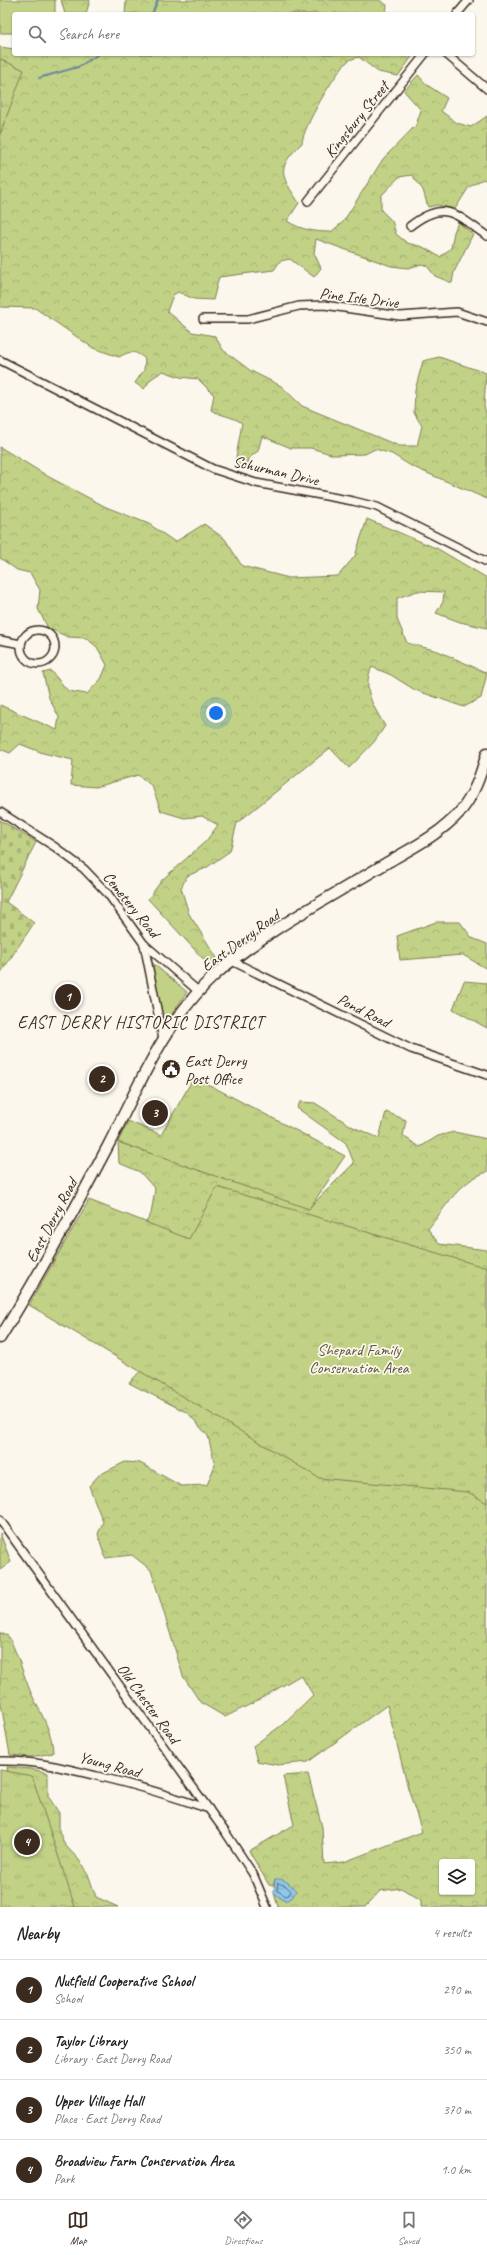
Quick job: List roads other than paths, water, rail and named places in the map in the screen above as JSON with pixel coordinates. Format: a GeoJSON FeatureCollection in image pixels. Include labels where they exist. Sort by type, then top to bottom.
{"type":"FeatureCollection","features":[{"type":"Feature","properties":{"kind":"street"},"geometry":{"type":"LineString","coordinates":[[460,12],[469,0]]}},
{"type":"Feature","properties":{"kind":"street","name":"Kingsbury Street"},"geometry":{"type":"LineString","coordinates":[[308,201],[423,56]]}},
{"type":"Feature","properties":{"kind":"street"},"geometry":{"type":"LineString","coordinates":[[448,56],[487,90]]}},
{"type":"Feature","properties":{"kind":"street"},"geometry":{"type":"LineString","coordinates":[[410,226],[423,217],[441,211],[457,215],[487,236]]}},
{"type":"Feature","properties":{"kind":"street","name":"Pine Isle Drive"},"geometry":{"type":"LineString","coordinates":[[203,319],[248,319],[299,306],[324,305],[400,316],[456,312],[487,322]]}},
{"type":"Feature","properties":{"kind":"street","name":"Schurman Drive"},"geometry":{"type":"LineString","coordinates":[[0,360],[213,469],[256,483],[353,501],[377,507],[487,562]]}},
{"type":"Feature","properties":{"kind":"street"},"geometry":{"type":"LineString","coordinates":[[41,630],[52,638],[54,651],[48,660],[34,663],[23,655],[21,644],[28,633],[41,630]]}},
{"type":"Feature","properties":{"kind":"street"},"geometry":{"type":"LineString","coordinates":[[0,640],[21,644]]}},
{"type":"Feature","properties":{"kind":"street","name":"East Derry Road"},"geometry":{"type":"LineString","coordinates":[[0,1338],[52,1252],[163,1040],[180,1014],[198,991],[232,961],[272,933],[418,844],[448,824],[470,796],[481,772],[487,753]]}},
{"type":"Feature","properties":{"kind":"street","name":"Cemetery Road"},"geometry":{"type":"LineString","coordinates":[[0,812],[39,836],[84,869],[108,894],[144,944],[198,991]]}},
{"type":"Feature","properties":{"kind":"street"},"geometry":{"type":"LineString","coordinates":[[144,944],[163,1040]]}},
{"type":"Feature","properties":{"kind":"street","name":"Pond Road"},"geometry":{"type":"LineString","coordinates":[[232,961],[411,1050],[487,1075]]}},
{"type":"Feature","properties":{"kind":"street","name":"Old Chester Road"},"geometry":{"type":"LineString","coordinates":[[0,1520],[209,1809],[247,1864],[259,1885],[267,1907]]}},
{"type":"Feature","properties":{"kind":"street","name":"Young Road"},"geometry":{"type":"LineString","coordinates":[[0,1761],[30,1762],[70,1768],[141,1787],[209,1809]]}},
{"type":"Feature","properties":{"kind":"water"},"geometry":{"type":"Polygon","coordinates":[[[275,1879],[284,1881],[294,1888],[296,1891],[292,1898],[285,1901],[274,1893],[275,1879]]]}},
{"type":"Feature","properties":{"kind":"waterway"},"geometry":{"type":"LineString","coordinates":[[153,12],[158,0]]}},
{"type":"Feature","properties":{"kind":"waterway"},"geometry":{"type":"LineString","coordinates":[[39,78],[78,67],[96,56]]}},
{"type":"Feature","properties":{"kind":"place","name":"Nutfield Cooperative School"},"geometry":{"type":"Point","coordinates":[68,997]}},
{"type":"Feature","properties":{"kind":"place","name":"East Derry Post Office"},"geometry":{"type":"Point","coordinates":[171,1069]}},
{"type":"Feature","properties":{"kind":"place","name":"Taylor Library"},"geometry":{"type":"Point","coordinates":[102,1079]}},
{"type":"Feature","properties":{"kind":"place","name":"Upper Village Hall"},"geometry":{"type":"Point","coordinates":[155,1113]}},
{"type":"Feature","properties":{"kind":"place","name":"Broadview Farm Conservation Area"},"geometry":{"type":"Point","coordinates":[27,1842]}},
{"type":"Feature","properties":{"kind":"district","name":"EAST DERRY HISTORIC DISTRICT"},"geometry":{"type":"Point","coordinates":[141,1022]}},
{"type":"Feature","properties":{"kind":"park label","name":"Shepard Family Conservation Area"},"geometry":{"type":"Point","coordinates":[359,1358]}}]}
